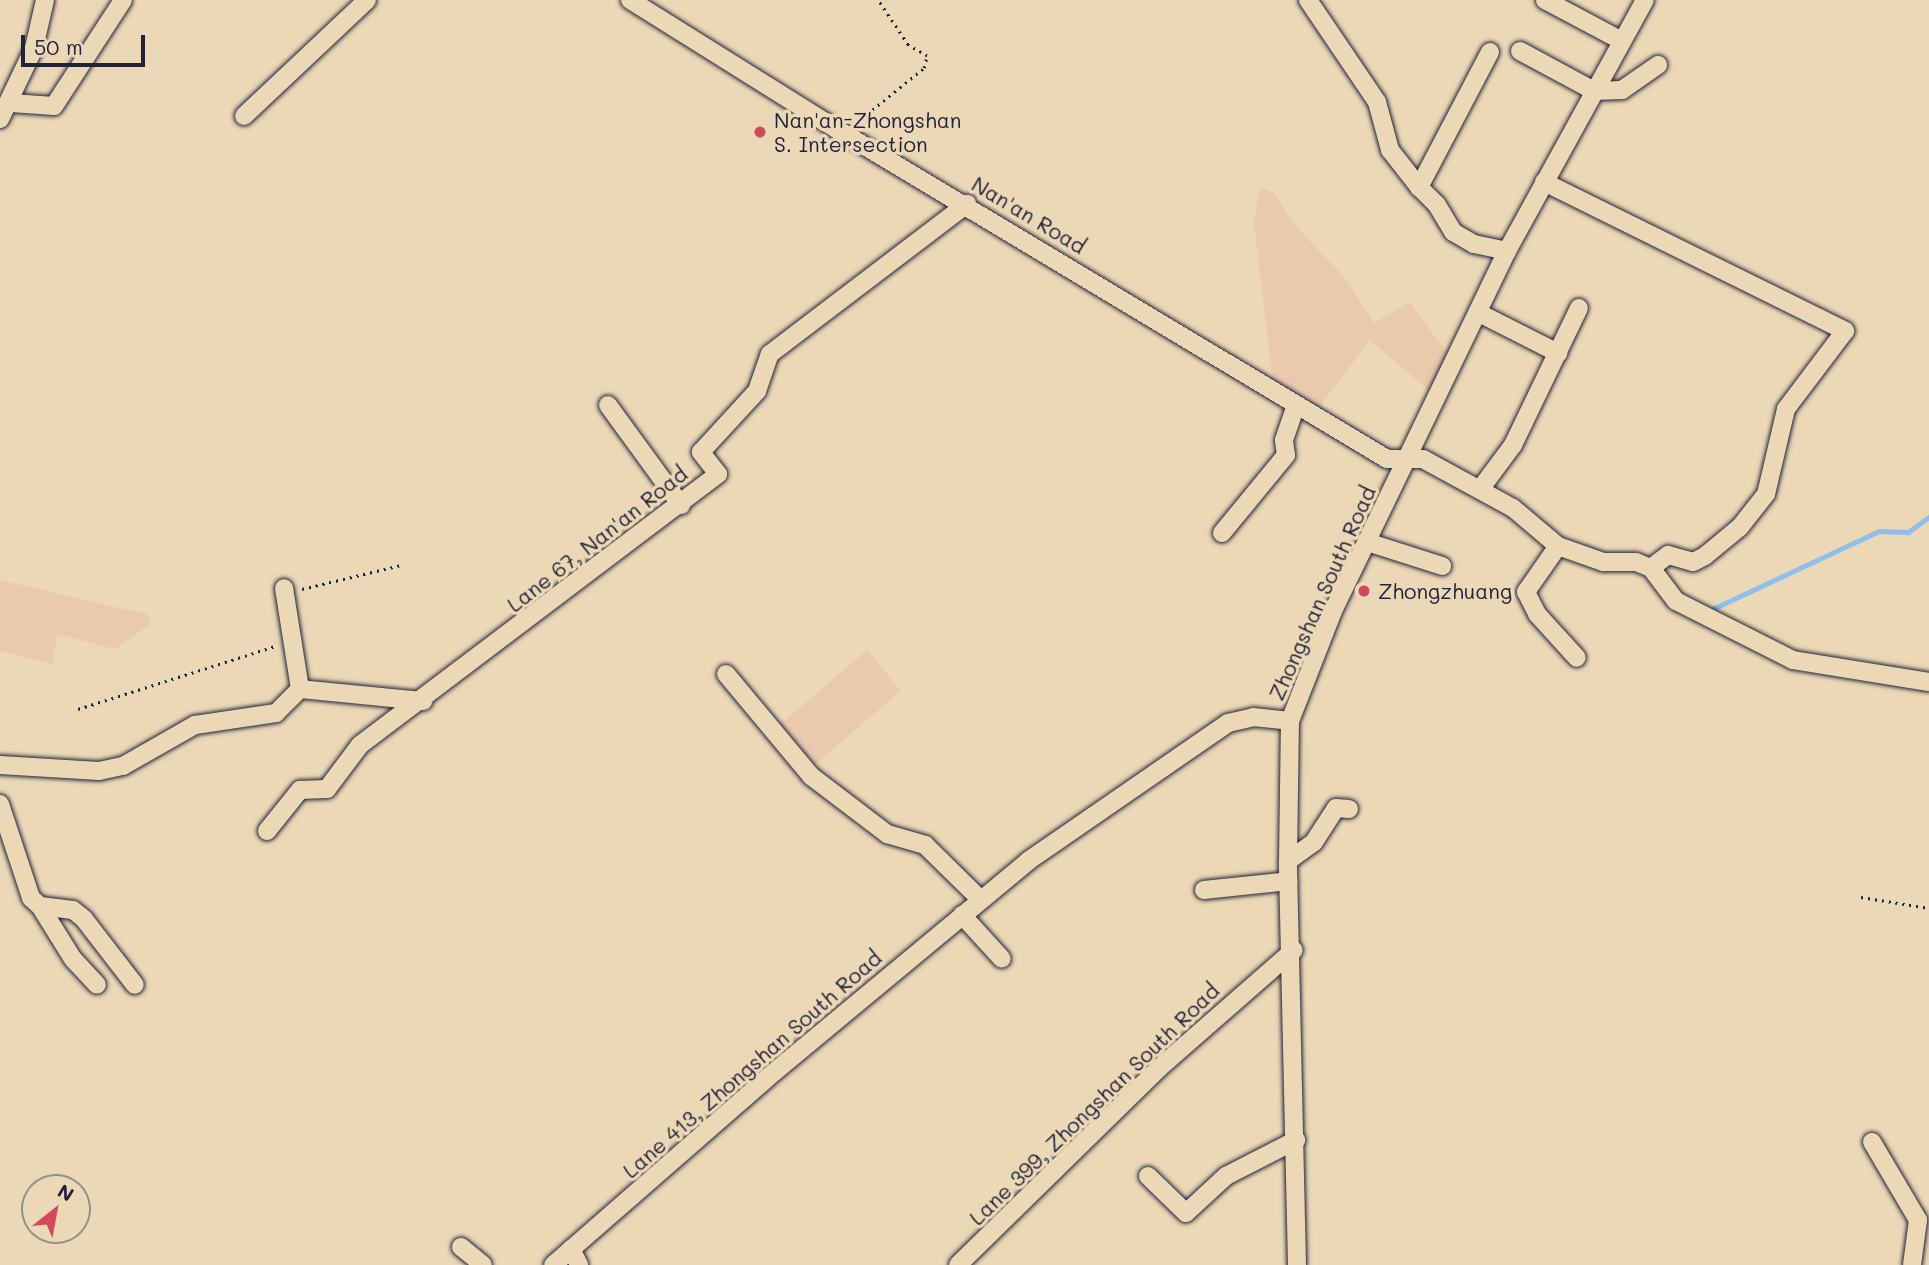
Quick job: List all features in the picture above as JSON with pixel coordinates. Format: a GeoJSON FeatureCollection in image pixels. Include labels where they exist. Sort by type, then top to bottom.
{"type":"FeatureCollection","features":[{"type":"Feature","properties":{"kind":"street"},"geometry":{"type":"LineString","coordinates":[[0,119],[11,103],[34,48],[45,0]]}},
{"type":"Feature","properties":{"kind":"street"},"geometry":{"type":"LineString","coordinates":[[11,103],[54,106],[123,0]]}},
{"type":"Feature","properties":{"kind":"street"},"geometry":{"type":"LineString","coordinates":[[244,117],[367,0]]}},
{"type":"Feature","properties":{"kind":"street","name":"Nan'an Road"},"geometry":{"type":"LineString","coordinates":[[630,0],[843,133],[967,204],[1387,458],[1407,456],[1423,459],[1481,488],[1558,546],[1603,562],[1636,562],[1651,568]]}},
{"type":"Feature","properties":{"kind":"street"},"geometry":{"type":"LineString","coordinates":[[1308,0],[1377,102],[1390,150],[1437,205],[1453,232],[1474,244],[1507,251]]}},
{"type":"Feature","properties":{"kind":"street"},"geometry":{"type":"LineString","coordinates":[[1545,0],[1622,41]]}},
{"type":"Feature","properties":{"kind":"street","name":"Zhongshan South Road"},"geometry":{"type":"LineString","coordinates":[[1297,1265],[1294,950],[1288,861],[1290,721],[1367,541],[1507,251],[1645,0]]}},
{"type":"Feature","properties":{"kind":"street"},"geometry":{"type":"LineString","coordinates":[[1520,51],[1594,91],[1622,90],[1658,65]]}},
{"type":"Feature","properties":{"kind":"street"},"geometry":{"type":"LineString","coordinates":[[1419,187],[1490,52]]}},
{"type":"Feature","properties":{"kind":"street"},"geometry":{"type":"LineString","coordinates":[[1544,182],[1738,281],[1845,331],[1786,409],[1766,494],[1740,527],[1693,562],[1668,555],[1651,568],[1676,601],[1793,660],[1929,682]]}},
{"type":"Feature","properties":{"kind":"street","name":"Lane 67, Nan'an Road"},"geometry":{"type":"LineString","coordinates":[[267,831],[300,790],[327,789],[360,745],[423,701],[718,474],[701,452],[757,391],[770,354],[967,204]]}},
{"type":"Feature","properties":{"kind":"street"},"geometry":{"type":"LineString","coordinates":[[1481,488],[1513,445],[1579,308]]}},
{"type":"Feature","properties":{"kind":"street"},"geometry":{"type":"LineString","coordinates":[[1479,313],[1559,353]]}},
{"type":"Feature","properties":{"kind":"street"},"geometry":{"type":"LineString","coordinates":[[608,405],[681,505]]}},
{"type":"Feature","properties":{"kind":"street"},"geometry":{"type":"LineString","coordinates":[[1222,533],[1286,455],[1284,440],[1296,405]]}},
{"type":"Feature","properties":{"kind":"street"},"geometry":{"type":"LineString","coordinates":[[1367,541],[1442,566]]}},
{"type":"Feature","properties":{"kind":"street"},"geometry":{"type":"LineString","coordinates":[[1558,546],[1526,592],[1537,614],[1577,658]]}},
{"type":"Feature","properties":{"kind":"street"},"geometry":{"type":"LineString","coordinates":[[289,590],[300,689]]}},
{"type":"Feature","properties":{"kind":"street"},"geometry":{"type":"LineString","coordinates":[[726,674],[811,776],[887,834],[925,845],[981,900]]}},
{"type":"Feature","properties":{"kind":"street"},"geometry":{"type":"LineString","coordinates":[[300,689],[423,701]]}},
{"type":"Feature","properties":{"kind":"street"},"geometry":{"type":"LineString","coordinates":[[0,765],[99,771],[123,766],[195,725],[276,713],[300,689]]}},
{"type":"Feature","properties":{"kind":"street","name":"Lane 413, Zhongshan South Road"},"geometry":{"type":"LineString","coordinates":[[553,1265],[575,1257],[962,915],[1195,742],[1228,723],[1253,717],[1290,721]]}},
{"type":"Feature","properties":{"kind":"street"},"geometry":{"type":"LineString","coordinates":[[0,804],[31,898],[40,906],[73,959],[97,985]]}},
{"type":"Feature","properties":{"kind":"street"},"geometry":{"type":"LineString","coordinates":[[1288,861],[1314,842],[1336,808],[1349,810]]}},
{"type":"Feature","properties":{"kind":"street"},"geometry":{"type":"LineString","coordinates":[[1204,890],[1290,881]]}},
{"type":"Feature","properties":{"kind":"street"},"geometry":{"type":"LineString","coordinates":[[40,906],[73,911],[84,919],[135,985]]}},
{"type":"Feature","properties":{"kind":"street"},"geometry":{"type":"LineString","coordinates":[[962,915],[1002,959]]}},
{"type":"Feature","properties":{"kind":"street","name":"Lane 399, Zhongshan South Road"},"geometry":{"type":"LineString","coordinates":[[958,1265],[1159,1068],[1294,950]]}},
{"type":"Feature","properties":{"kind":"street"},"geometry":{"type":"LineString","coordinates":[[1148,1176],[1186,1213],[1226,1176],[1296,1140]]}},
{"type":"Feature","properties":{"kind":"street"},"geometry":{"type":"LineString","coordinates":[[1872,1142],[1918,1220],[1912,1265]]}},
{"type":"Feature","properties":{"kind":"street"},"geometry":{"type":"LineString","coordinates":[[461,1247],[483,1265]]}},
{"type":"Feature","properties":{"kind":"path"},"geometry":{"type":"LineString","coordinates":[[843,133],[923,68],[927,57],[908,45],[878,0]]}},
{"type":"Feature","properties":{"kind":"path"},"geometry":{"type":"LineString","coordinates":[[289,590],[401,565]]}},
{"type":"Feature","properties":{"kind":"path"},"geometry":{"type":"LineString","coordinates":[[78,709],[275,646]]}},
{"type":"Feature","properties":{"kind":"path"},"geometry":{"type":"LineString","coordinates":[[1861,897],[1929,908]]}},
{"type":"Feature","properties":{"kind":"shaded area"},"geometry":{"type":"Polygon","coordinates":[[[1260,187],[1275,194],[1292,222],[1345,278],[1374,323],[1410,302],[1449,356],[1433,394],[1370,340],[1317,410],[1273,383],[1254,223],[1260,187]]]}},
{"type":"Feature","properties":{"kind":"shaded area"},"geometry":{"type":"Polygon","coordinates":[[[0,580],[149,615],[151,624],[115,649],[57,634],[53,664],[0,651],[0,580]]]}},
{"type":"Feature","properties":{"kind":"shaded area"},"geometry":{"type":"Polygon","coordinates":[[[867,650],[901,691],[813,766],[778,726],[867,650]]]}},
{"type":"Feature","properties":{"kind":"waterway"},"geometry":{"type":"LineString","coordinates":[[1706,612],[1879,531],[1908,532],[1929,517]]}},
{"type":"Feature","properties":{"kind":"place","name":"Nan'an-Zhongshan S. Intersection"},"geometry":{"type":"Point","coordinates":[760,132]}},
{"type":"Feature","properties":{"kind":"place","name":"Zhongzhuang"},"geometry":{"type":"Point","coordinates":[1364,591]}}]}
